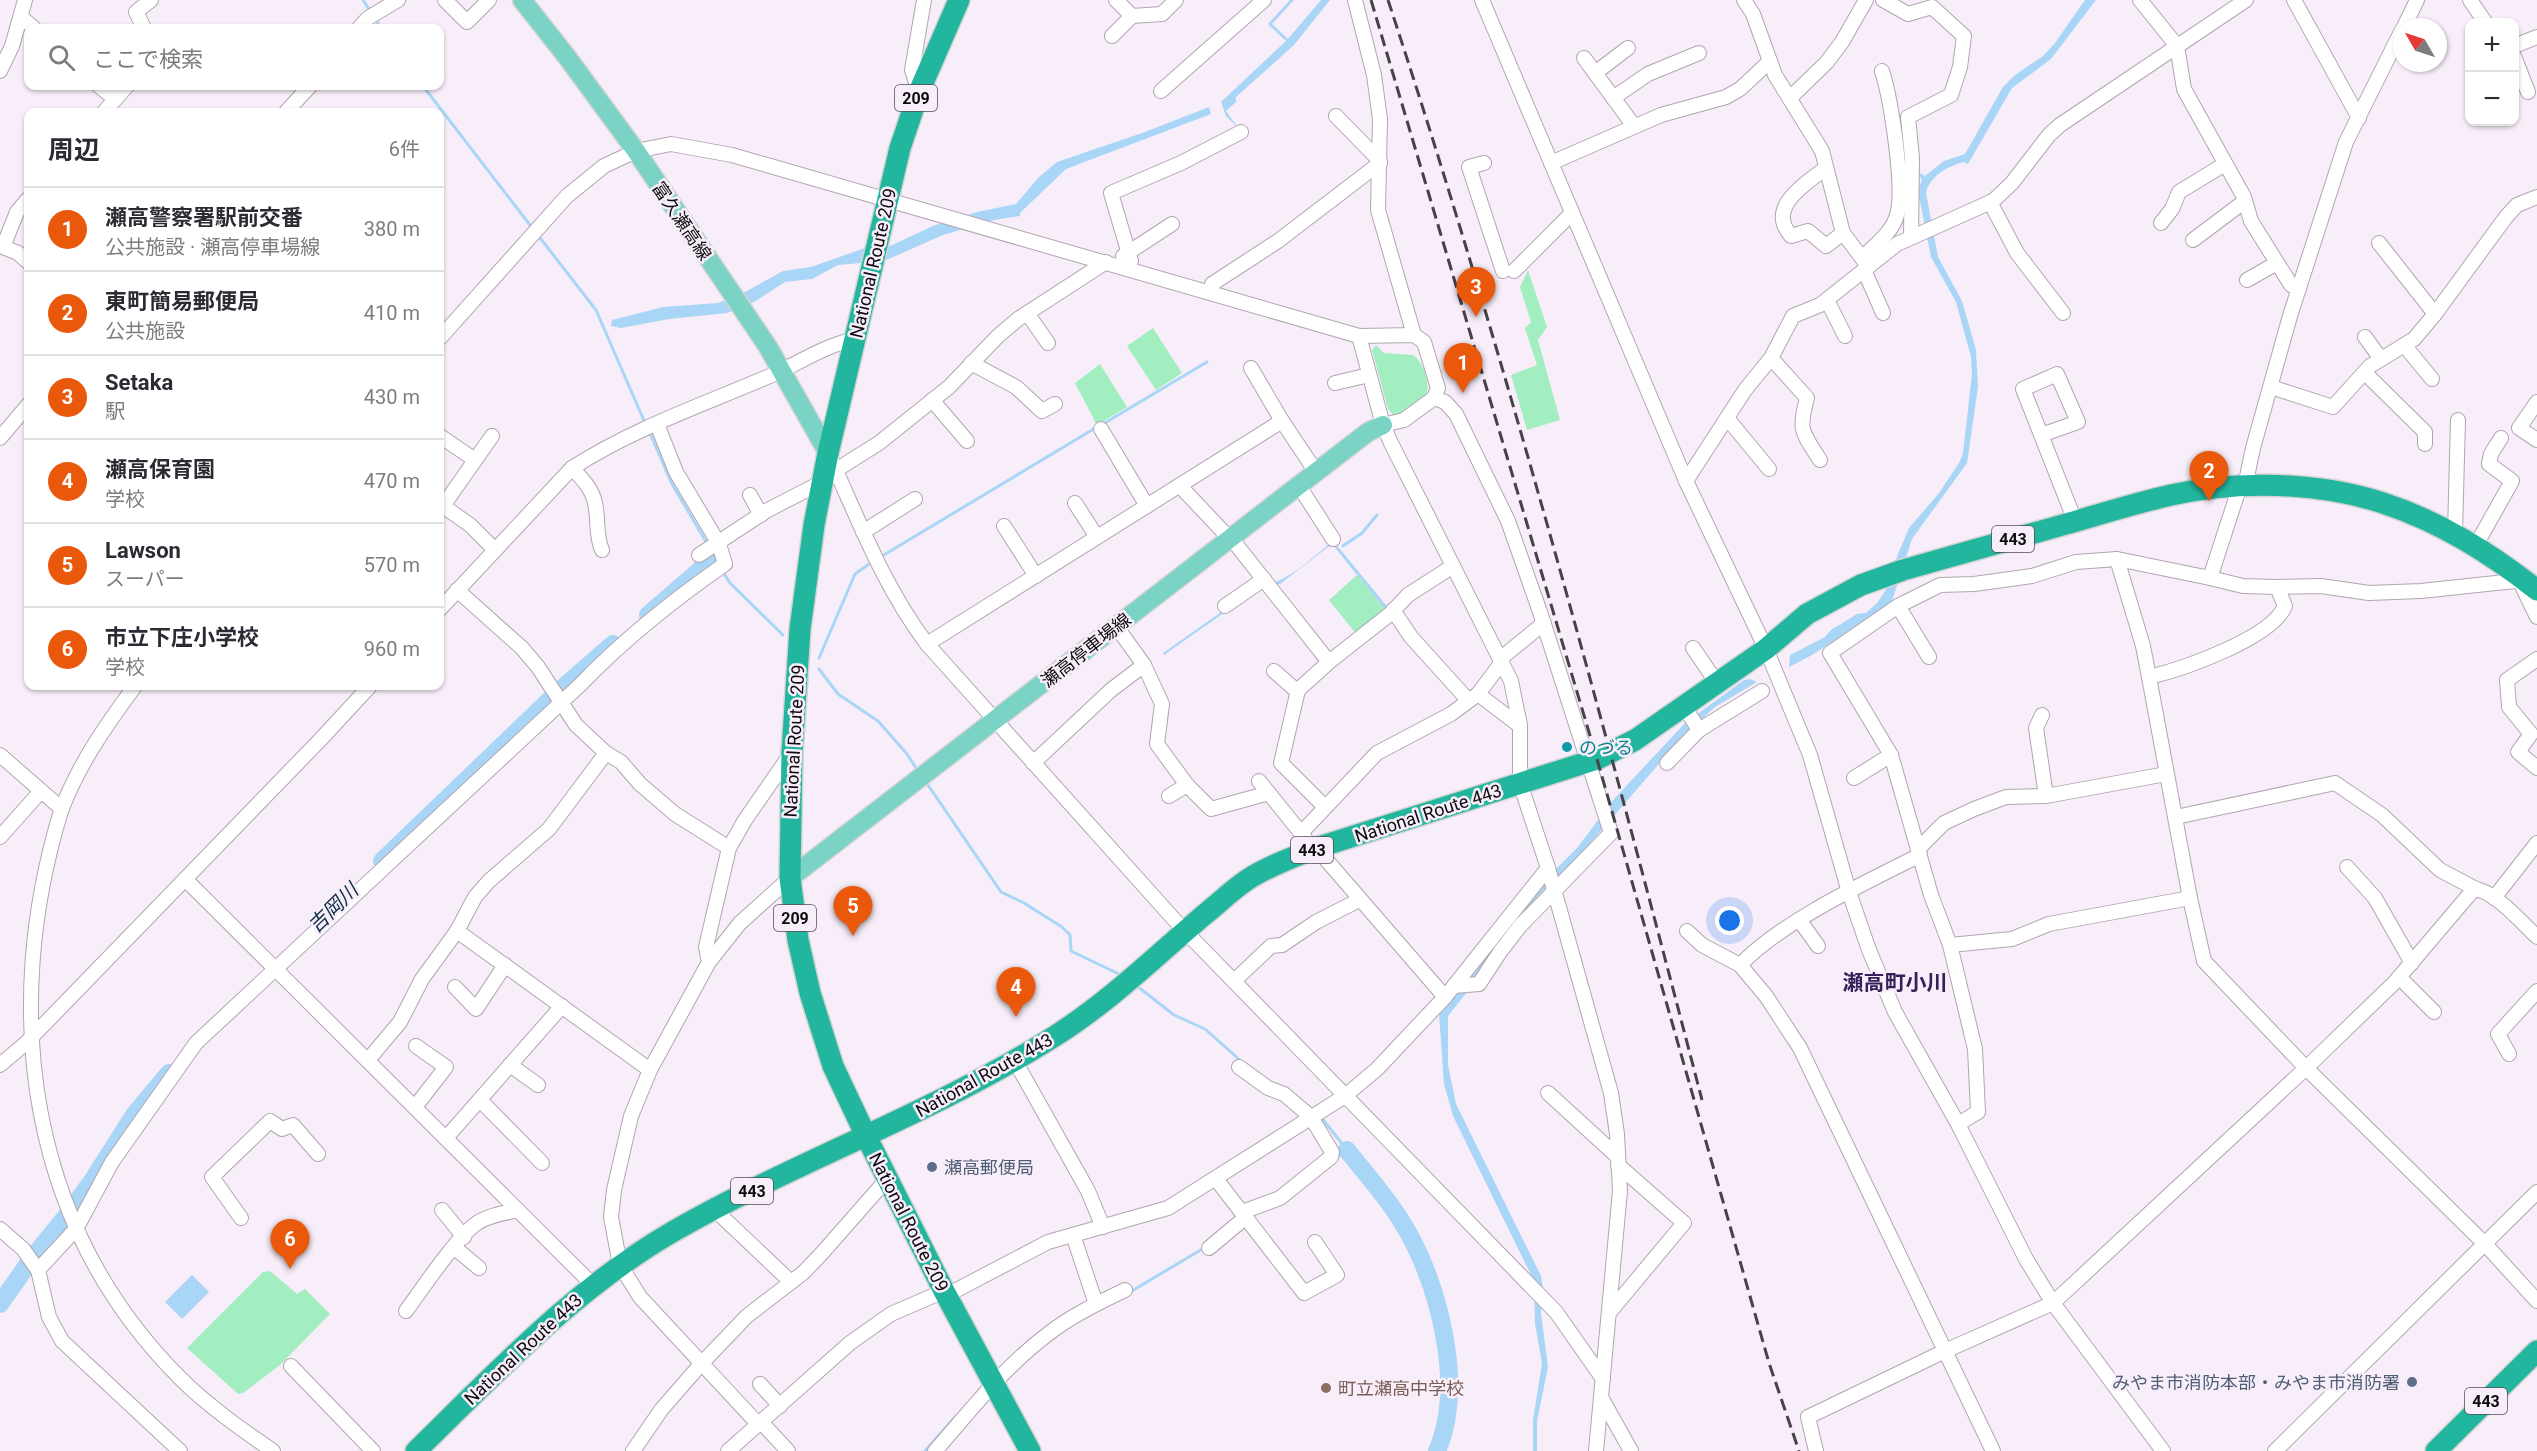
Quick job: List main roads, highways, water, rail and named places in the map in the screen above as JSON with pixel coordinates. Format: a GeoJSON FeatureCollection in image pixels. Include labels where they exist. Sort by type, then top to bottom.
{"type":"FeatureCollection","features":[{"type":"Feature","properties":{"kind":"highway","name":"National Route 209"},"geometry":{"type":"LineString","coordinates":[[959,0],[918,92],[900,148],[855,339],[829,468],[800,629],[792,752],[789,878],[798,939],[810,993],[833,1066],[946,1293],[1030,1451]]}},
{"type":"Feature","properties":{"kind":"highway","name":"National Route 443"},"geometry":{"type":"LineString","coordinates":[[416,1451],[550,1320],[620,1265],[674,1231],[716,1209],[936,1104],[1015,1061],[1060,1033],[1129,979],[1246,881],[1276,863],[1310,844],[1588,763],[1635,740],[1766,649],[1807,614],[1861,585],[1904,570],[2172,495],[2245,486],[2298,487],[2382,502],[2422,517],[2455,533],[2476,545],[2531,585]]}},
{"type":"Feature","properties":{"kind":"highway","name":"443"},"geometry":{"type":"LineString","coordinates":[[2436,1451],[2537,1351]]}},
{"type":"Feature","properties":{"kind":"main road","name":"富久瀬高線"},"geometry":{"type":"LineString","coordinates":[[522,0],[636,151],[783,370],[829,468]]}},
{"type":"Feature","properties":{"kind":"main road","name":"瀬高停車場線"},"geometry":{"type":"LineString","coordinates":[[789,878],[1368,432],[1383,425]]}},
{"type":"Feature","properties":{"kind":"water"},"geometry":{"type":"Polygon","coordinates":[[[1321,0],[1330,0],[1294,45],[1236,97],[1236,102],[1226,111],[1239,129],[1226,116],[1221,102],[1287,40],[1321,0]]]}},
{"type":"Feature","properties":{"kind":"water"},"geometry":{"type":"Polygon","coordinates":[[[2085,0],[2096,0],[2051,59],[2012,88],[1968,164],[1964,162],[1941,172],[1932,181],[1926,193],[1938,257],[1962,301],[1976,350],[1978,387],[1967,463],[1912,539],[1891,604],[1812,655],[1789,667],[1790,655],[1825,637],[1831,630],[1857,614],[1866,613],[1877,603],[1887,588],[1909,528],[1939,493],[1963,453],[1972,374],[1971,357],[1956,302],[1931,257],[1918,191],[1922,179],[1912,171],[1914,169],[1925,176],[1944,161],[1965,154],[2003,87],[2015,75],[2043,56],[2055,43],[2085,0]]]}},
{"type":"Feature","properties":{"kind":"water"},"geometry":{"type":"Polygon","coordinates":[[[1209,107],[1211,114],[1066,169],[1020,213],[1020,216],[994,220],[943,235],[884,261],[838,265],[812,279],[785,282],[754,302],[727,313],[669,319],[621,328],[611,326],[612,320],[663,307],[718,303],[743,293],[783,271],[811,267],[865,248],[890,246],[933,226],[977,212],[1016,204],[1039,177],[1057,162],[1209,107]]]}},
{"type":"Feature","properties":{"kind":"water"},"geometry":{"type":"Polygon","coordinates":[[[1332,542],[1390,610],[1387,612],[1332,544],[1280,584],[1258,589],[1164,655],[1163,653],[1258,586],[1279,581],[1288,576],[1332,542]]]}},
{"type":"Feature","properties":{"kind":"water"},"geometry":{"type":"Polygon","coordinates":[[[1750,679],[1757,682],[1715,707],[1684,735],[1586,848],[1537,897],[1539,901],[1448,1016],[1448,1065],[1456,1104],[1541,1276],[1543,1289],[1541,1313],[1548,1367],[1537,1421],[1537,1451],[1533,1451],[1533,1420],[1542,1363],[1535,1324],[1534,1281],[1453,1116],[1444,1084],[1439,1014],[1538,887],[1577,848],[1614,799],[1685,723],[1744,680],[1750,679]]]}},
{"type":"Feature","properties":{"kind":"water"},"geometry":{"type":"Polygon","coordinates":[[[192,1275],[209,1292],[182,1319],[165,1302],[192,1275]]]}},
{"type":"Feature","properties":{"kind":"waterway"},"geometry":{"type":"LineString","coordinates":[[363,0],[370,11]]}},
{"type":"Feature","properties":{"kind":"waterway"},"geometry":{"type":"LineString","coordinates":[[1287,40],[1270,24],[1292,0]]}},
{"type":"Feature","properties":{"kind":"waterway"},"geometry":{"type":"LineString","coordinates":[[375,19],[378,24]]}},
{"type":"Feature","properties":{"kind":"waterway"},"geometry":{"type":"LineString","coordinates":[[426,90],[440,108]]}},
{"type":"Feature","properties":{"kind":"waterway"},"geometry":{"type":"LineString","coordinates":[[444,113],[533,229]]}},
{"type":"Feature","properties":{"kind":"waterway"},"geometry":{"type":"LineString","coordinates":[[537,234],[596,310],[645,423]]}},
{"type":"Feature","properties":{"kind":"waterway"},"geometry":{"type":"LineString","coordinates":[[1103,424],[1207,362]]}},
{"type":"Feature","properties":{"kind":"waterway"},"geometry":{"type":"LineString","coordinates":[[882,556],[1097,427]]}},
{"type":"Feature","properties":{"kind":"waterway"},"geometry":{"type":"LineString","coordinates":[[649,431],[672,484],[708,545]]}},
{"type":"Feature","properties":{"kind":"waterway"},"geometry":{"type":"LineString","coordinates":[[1343,546],[1362,533],[1377,515]]}},
{"type":"Feature","properties":{"kind":"waterway","name":"吉岡川"},"geometry":{"type":"LineString","coordinates":[[711,551],[719,563]]}},
{"type":"Feature","properties":{"kind":"waterway","name":"吉岡川"},"geometry":{"type":"LineString","coordinates":[[648,615],[715,557]]}},
{"type":"Feature","properties":{"kind":"waterway"},"geometry":{"type":"LineString","coordinates":[[819,658],[855,574],[869,564]]}},
{"type":"Feature","properties":{"kind":"waterway"},"geometry":{"type":"LineString","coordinates":[[723,572],[730,583],[783,635]]}},
{"type":"Feature","properties":{"kind":"waterway","name":"吉岡川"},"geometry":{"type":"LineString","coordinates":[[382,861],[559,691],[613,644]]}},
{"type":"Feature","properties":{"kind":"waterway"},"geometry":{"type":"LineString","coordinates":[[819,669],[838,694],[878,721],[907,754],[918,771]]}},
{"type":"Feature","properties":{"kind":"waterway"},"geometry":{"type":"LineString","coordinates":[[928,785],[1001,892],[1024,903],[1062,927],[1070,935],[1071,951],[1121,975]]}},
{"type":"Feature","properties":{"kind":"waterway"},"geometry":{"type":"LineString","coordinates":[[1137,986],[1174,1015],[1205,1029],[1242,1062]]}},
{"type":"Feature","properties":{"kind":"waterway","name":"吉岡川"},"geometry":{"type":"LineString","coordinates":[[0,1304],[92,1181],[134,1115],[169,1073]]}},
{"type":"Feature","properties":{"kind":"waterway"},"geometry":{"type":"LineString","coordinates":[[1303,1102],[1314,1111]]}},
{"type":"Feature","properties":{"kind":"waterway"},"geometry":{"type":"LineString","coordinates":[[1321,1117],[1347,1150],[1336,1158]]}},
{"type":"Feature","properties":{"kind":"waterway"},"geometry":{"type":"LineString","coordinates":[[1347,1150],[1400,1219],[1414,1243],[1436,1300],[1444,1332],[1449,1395],[1445,1424],[1437,1451]]}},
{"type":"Feature","properties":{"kind":"waterway"},"geometry":{"type":"LineString","coordinates":[[1130,1292],[1204,1248]]}},
{"type":"Feature","properties":{"kind":"waterway"},"geometry":{"type":"LineString","coordinates":[[925,1451],[956,1416]]}},
{"type":"Feature","properties":{"kind":"railway"},"geometry":{"type":"LineString","coordinates":[[1371,0],[1597,759],[1769,1363],[1799,1451]]}},
{"type":"Feature","properties":{"kind":"railway"},"geometry":{"type":"LineString","coordinates":[[1388,0],[1474,273],[1554,547],[1702,1100]]}},
{"type":"Feature","properties":{"kind":"place","name":"Setaka"},"geometry":{"type":"Point","coordinates":[1476,317]}},
{"type":"Feature","properties":{"kind":"place","name":"瀬高警察署駅前交番"},"geometry":{"type":"Point","coordinates":[1463,393]}},
{"type":"Feature","properties":{"kind":"place","name":"東町簡易郵便局"},"geometry":{"type":"Point","coordinates":[2209,501]}},
{"type":"Feature","properties":{"kind":"place","name":"のづる"},"geometry":{"type":"Point","coordinates":[1567,747]}},
{"type":"Feature","properties":{"kind":"place","name":"Lawson"},"geometry":{"type":"Point","coordinates":[853,936]}},
{"type":"Feature","properties":{"kind":"place","name":"瀬高保育園"},"geometry":{"type":"Point","coordinates":[1016,1017]}},
{"type":"Feature","properties":{"kind":"place","name":"瀬高郵便局"},"geometry":{"type":"Point","coordinates":[932,1167]}},
{"type":"Feature","properties":{"kind":"place","name":"市立下庄小学校"},"geometry":{"type":"Point","coordinates":[290,1269]}},
{"type":"Feature","properties":{"kind":"place","name":"みやま市消防本部・みやま市消防署"},"geometry":{"type":"Point","coordinates":[2412,1382]}},
{"type":"Feature","properties":{"kind":"place","name":"町立瀬高中学校"},"geometry":{"type":"Point","coordinates":[1326,1388]}},
{"type":"Feature","properties":{"kind":"district","name":"瀬高町小川"},"geometry":{"type":"Point","coordinates":[1895,983]}}]}
